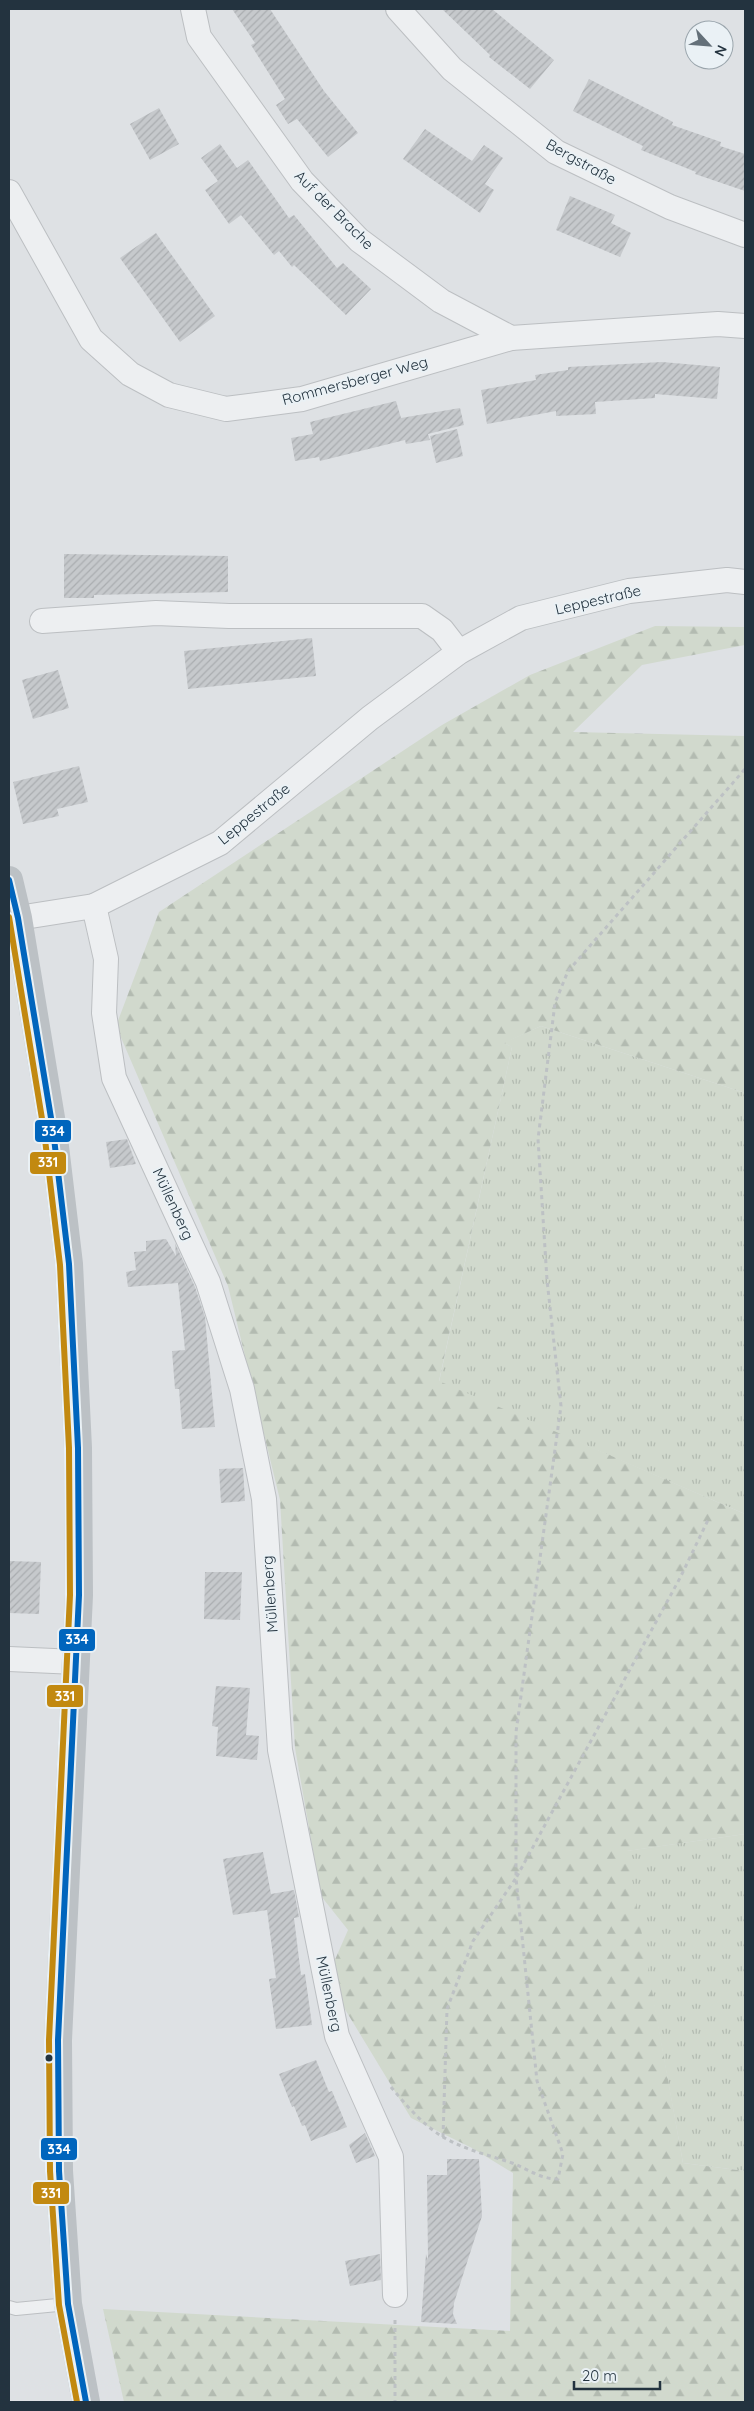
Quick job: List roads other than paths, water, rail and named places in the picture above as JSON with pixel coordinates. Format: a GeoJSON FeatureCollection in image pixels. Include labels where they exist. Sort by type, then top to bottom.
{"type":"FeatureCollection","features":[{"type":"Feature","properties":{"kind":"main road"},"geometry":{"type":"LineString","coordinates":[[9,880],[18,918],[53,1130],[69,1264],[78,1448],[79,1594],[58,2040],[59,2171],[68,2304],[86,2402]]}},
{"type":"Feature","properties":{"kind":"street","name":"Auf der Brache"},"geometry":{"type":"LineString","coordinates":[[193,9],[199,38],[302,181],[327,207],[359,240],[441,301],[511,338]]}},
{"type":"Feature","properties":{"kind":"street","name":"Bergstraße"},"geometry":{"type":"LineString","coordinates":[[398,9],[452,70],[556,152],[670,208],[745,235]]}},
{"type":"Feature","properties":{"kind":"street","name":"Rommersberger Weg"},"geometry":{"type":"LineString","coordinates":[[9,192],[91,339],[130,374],[169,395],[226,409],[302,399],[511,338],[718,324],[745,326]]}},
{"type":"Feature","properties":{"kind":"street","name":"Leppestraße"},"geometry":{"type":"LineString","coordinates":[[18,918],[94,906],[220,843],[370,718],[459,652],[521,618],[630,591],[727,580],[745,582]]}},
{"type":"Feature","properties":{"kind":"street"},"geometry":{"type":"LineString","coordinates":[[42,621],[156,613],[229,616],[422,616],[442,630],[459,652]]}},
{"type":"Feature","properties":{"kind":"street","name":"Müllenberg"},"geometry":{"type":"LineString","coordinates":[[94,906],[106,959],[104,1014],[114,1078],[208,1282],[242,1390],[264,1499],[280,1750],[337,2036],[391,2157],[395,2295]]}},
{"type":"Feature","properties":{"kind":"street"},"geometry":{"type":"LineString","coordinates":[[9,1659],[76,1662]]}},
{"type":"Feature","properties":{"kind":"lane"},"geometry":{"type":"LineString","coordinates":[[9,2307],[16,2309],[68,2304]]}}]}
